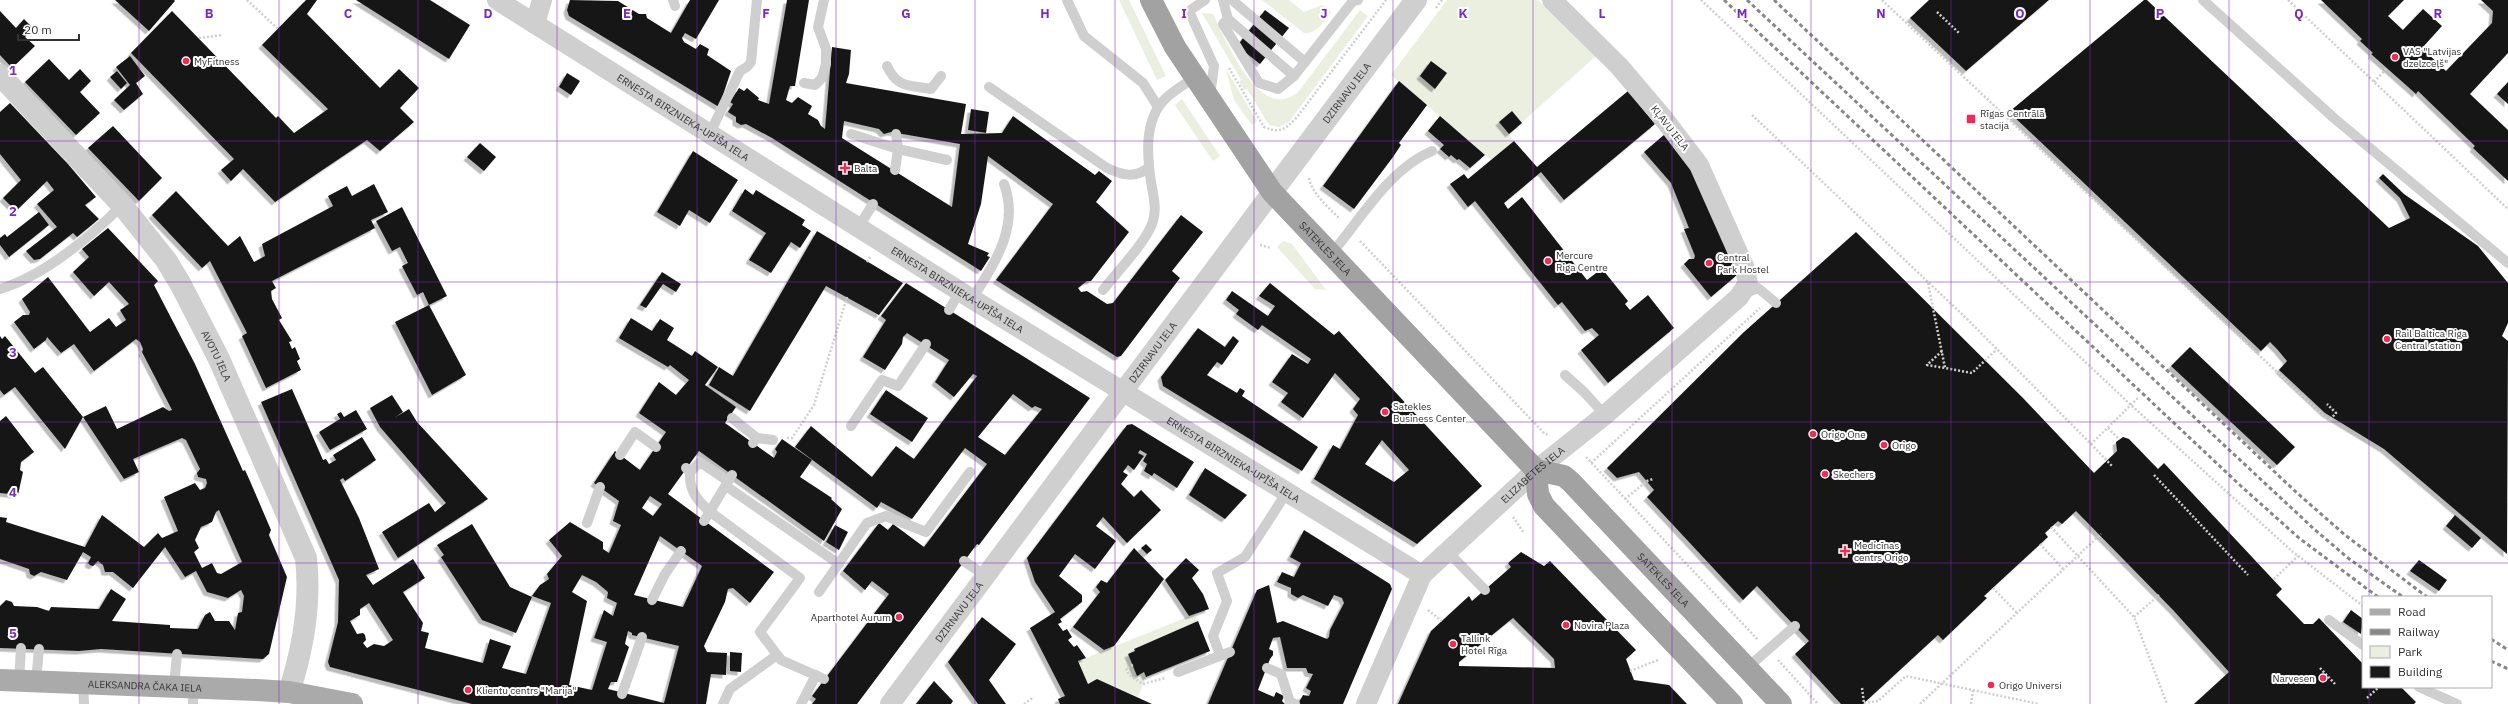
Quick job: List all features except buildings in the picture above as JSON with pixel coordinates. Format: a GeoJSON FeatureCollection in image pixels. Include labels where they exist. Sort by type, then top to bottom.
{"type":"FeatureCollection","features":[{"type":"Feature","properties":{"kind":"highway","name":"SATEKLES IELA"},"geometry":{"type":"LineString","coordinates":[[1151,0],[1175,47],[1209,100],[1272,192],[1536,470],[1564,476],[1571,482],[1782,704]]}},
{"type":"Feature","properties":{"kind":"highway"},"geometry":{"type":"LineString","coordinates":[[1536,470],[1538,494],[1544,506],[1732,704]]}},
{"type":"Feature","properties":{"kind":"main road","name":"ALEKSANDRA ČAKA IELA"},"geometry":{"type":"LineString","coordinates":[[18,681],[84,694],[187,693],[287,698],[352,704]]}},
{"type":"Feature","properties":{"kind":"street","name":"ERNESTA BIRZNIEKA-UPĪŠA IELA"},"geometry":{"type":"LineString","coordinates":[[497,0],[710,133],[858,228],[1422,575]]}},
{"type":"Feature","properties":{"kind":"street"},"geometry":{"type":"LineString","coordinates":[[535,24],[542,0]]}},
{"type":"Feature","properties":{"kind":"street","name":"DZIRNAVU IELA"},"geometry":{"type":"LineString","coordinates":[[890,704],[1416,0]]}},
{"type":"Feature","properties":{"kind":"street","name":"KĻAVU IELA"},"geometry":{"type":"LineString","coordinates":[[1552,0],[1616,62],[1664,119],[1699,165],[1744,266],[1744,290]]}},
{"type":"Feature","properties":{"kind":"street","name":"AVOTU IELA"},"geometry":{"type":"LineString","coordinates":[[0,76],[122,205],[166,260],[185,292],[219,359],[306,558],[308,594],[300,658],[287,698]]}},
{"type":"Feature","properties":{"kind":"street","name":"ELIZABETES IELA"},"geometry":{"type":"LineString","coordinates":[[1366,704],[1422,575],[1536,470],[1605,415],[1744,290]]}},
{"type":"Feature","properties":{"kind":"lane"},"geometry":{"type":"LineString","coordinates":[[710,133],[740,71],[747,68],[751,62],[757,0]]}},
{"type":"Feature","properties":{"kind":"lane"},"geometry":{"type":"LineString","coordinates":[[804,83],[815,85],[822,78],[826,64],[826,49],[818,27],[824,0]]}},
{"type":"Feature","properties":{"kind":"lane"},"geometry":{"type":"LineString","coordinates":[[1067,0],[1084,36],[1143,83],[1158,107]]}},
{"type":"Feature","properties":{"kind":"lane"},"geometry":{"type":"LineString","coordinates":[[1205,0],[1189,11],[1214,66],[1209,100]]}},
{"type":"Feature","properties":{"kind":"lane"},"geometry":{"type":"LineString","coordinates":[[1223,0],[1228,19],[1294,76]]}},
{"type":"Feature","properties":{"kind":"lane"},"geometry":{"type":"LineString","coordinates":[[1232,0],[1306,62]]}},
{"type":"Feature","properties":{"kind":"lane"},"geometry":{"type":"LineString","coordinates":[[1228,19],[1223,24],[1258,83],[1278,89],[1294,76],[1353,1],[1358,0]]}},
{"type":"Feature","properties":{"kind":"lane"},"geometry":{"type":"LineString","coordinates":[[2203,0],[2341,124],[2508,263]]}},
{"type":"Feature","properties":{"kind":"lane"},"geometry":{"type":"LineString","coordinates":[[887,66],[892,78],[900,84],[904,90],[931,89],[941,76]]}},
{"type":"Feature","properties":{"kind":"lane"},"geometry":{"type":"LineString","coordinates":[[1103,290],[1146,236],[1154,221],[1155,202],[1149,167],[1147,138],[1158,107],[1166,98],[1195,77]]}},
{"type":"Feature","properties":{"kind":"lane"},"geometry":{"type":"LineString","coordinates":[[989,87],[1107,168],[1121,174],[1136,175],[1149,167]]}},
{"type":"Feature","properties":{"kind":"lane"},"geometry":{"type":"LineString","coordinates":[[851,134],[898,149],[948,160]]}},
{"type":"Feature","properties":{"kind":"lane"},"geometry":{"type":"LineString","coordinates":[[895,170],[898,149],[896,134]]}},
{"type":"Feature","properties":{"kind":"lane"},"geometry":{"type":"LineString","coordinates":[[1331,254],[1395,177],[1416,158],[1432,151]]}},
{"type":"Feature","properties":{"kind":"lane"},"geometry":{"type":"LineString","coordinates":[[949,310],[966,295],[994,264],[1008,232],[1009,215],[1004,184]]}},
{"type":"Feature","properties":{"kind":"lane"},"geometry":{"type":"LineString","coordinates":[[858,228],[873,204]]}},
{"type":"Feature","properties":{"kind":"lane"},"geometry":{"type":"LineString","coordinates":[[0,289],[18,284],[49,264],[103,223],[122,205]]}},
{"type":"Feature","properties":{"kind":"lane"},"geometry":{"type":"LineString","coordinates":[[1744,290],[1758,288],[1774,300]]}},
{"type":"Feature","properties":{"kind":"lane"},"geometry":{"type":"LineString","coordinates":[[851,426],[882,380],[898,386],[926,344]]}},
{"type":"Feature","properties":{"kind":"lane"},"geometry":{"type":"LineString","coordinates":[[1565,375],[1584,392],[1605,415]]}},
{"type":"Feature","properties":{"kind":"lane"},"geometry":{"type":"LineString","coordinates":[[732,418],[755,440],[773,440]]}},
{"type":"Feature","properties":{"kind":"lane"},"geometry":{"type":"LineString","coordinates":[[620,455],[635,432],[656,447]]}},
{"type":"Feature","properties":{"kind":"lane"},"geometry":{"type":"LineString","coordinates":[[801,704],[820,677],[781,660],[760,632],[800,578],[709,511],[696,499],[690,486],[688,470],[700,462],[729,481],[839,564]]}},
{"type":"Feature","properties":{"kind":"lane"},"geometry":{"type":"LineString","coordinates":[[819,592],[867,523],[886,516],[926,532],[970,472]]}},
{"type":"Feature","properties":{"kind":"lane"},"geometry":{"type":"LineString","coordinates":[[704,520],[729,481]]}},
{"type":"Feature","properties":{"kind":"lane"},"geometry":{"type":"LineString","coordinates":[[587,523],[600,487]]}},
{"type":"Feature","properties":{"kind":"lane"},"geometry":{"type":"LineString","coordinates":[[1178,672],[1225,654],[1213,636],[1227,601],[1217,573],[1245,557],[1287,492]]}},
{"type":"Feature","properties":{"kind":"lane"},"geometry":{"type":"LineString","coordinates":[[652,600],[664,574],[681,551]]}},
{"type":"Feature","properties":{"kind":"lane"},"geometry":{"type":"LineString","coordinates":[[1447,551],[1485,590]]}},
{"type":"Feature","properties":{"kind":"lane"},"geometry":{"type":"LineString","coordinates":[[964,561],[986,576]]}},
{"type":"Feature","properties":{"kind":"lane"},"geometry":{"type":"LineString","coordinates":[[2329,620],[2362,644]]}},
{"type":"Feature","properties":{"kind":"lane"},"geometry":{"type":"LineString","coordinates":[[1747,668],[1795,626]]}},
{"type":"Feature","properties":{"kind":"lane"},"geometry":{"type":"LineString","coordinates":[[622,694],[642,637]]}},
{"type":"Feature","properties":{"kind":"lane"},"geometry":{"type":"LineString","coordinates":[[18,681],[21,648]]}},
{"type":"Feature","properties":{"kind":"lane"},"geometry":{"type":"LineString","coordinates":[[18,681],[38,649]]}},
{"type":"Feature","properties":{"kind":"lane"},"geometry":{"type":"LineString","coordinates":[[177,654],[187,693]]}},
{"type":"Feature","properties":{"kind":"lane"},"geometry":{"type":"LineString","coordinates":[[723,704],[730,689],[777,655]]}},
{"type":"Feature","properties":{"kind":"lane"},"geometry":{"type":"LineString","coordinates":[[1267,668],[1281,674],[1290,702],[1295,704]]}},
{"type":"Feature","properties":{"kind":"lane"},"geometry":{"type":"LineString","coordinates":[[2421,688],[2457,704]]}},
{"type":"Feature","properties":{"kind":"path"},"geometry":{"type":"LineString","coordinates":[[247,0],[278,29]]}},
{"type":"Feature","properties":{"kind":"path"},"geometry":{"type":"LineString","coordinates":[[1264,127],[1273,131],[1286,129],[1386,0]]}},
{"type":"Feature","properties":{"kind":"path"},"geometry":{"type":"LineString","coordinates":[[1701,0],[2131,405],[2298,556],[2362,605]]}},
{"type":"Feature","properties":{"kind":"path"},"geometry":{"type":"LineString","coordinates":[[1882,0],[2329,421],[2336,413],[2327,404]]}},
{"type":"Feature","properties":{"kind":"path"},"geometry":{"type":"LineString","coordinates":[[2288,0],[2508,209]]}},
{"type":"Feature","properties":{"kind":"path"},"geometry":{"type":"LineString","coordinates":[[1937,12],[1960,32]]}},
{"type":"Feature","properties":{"kind":"path"},"geometry":{"type":"LineString","coordinates":[[200,38],[223,35]]}},
{"type":"Feature","properties":{"kind":"path"},"geometry":{"type":"LineString","coordinates":[[2374,82],[2387,68]]}},
{"type":"Feature","properties":{"kind":"path"},"geometry":{"type":"LineString","coordinates":[[1752,115],[1997,349],[2112,466]]}},
{"type":"Feature","properties":{"kind":"path"},"geometry":{"type":"LineString","coordinates":[[1309,178],[1310,186],[1351,230],[1545,434],[1552,435]]}},
{"type":"Feature","properties":{"kind":"path"},"geometry":{"type":"LineString","coordinates":[[1260,245],[1271,248]]}},
{"type":"Feature","properties":{"kind":"path"},"geometry":{"type":"LineString","coordinates":[[1928,282],[1945,368]]}},
{"type":"Feature","properties":{"kind":"path"},"geometry":{"type":"LineString","coordinates":[[784,437],[792,438],[814,405],[847,297]]}},
{"type":"Feature","properties":{"kind":"path"},"geometry":{"type":"LineString","coordinates":[[1591,463],[1774,300]]}},
{"type":"Feature","properties":{"kind":"path"},"geometry":{"type":"LineString","coordinates":[[1942,351],[1927,365],[1972,373],[1997,349]]}},
{"type":"Feature","properties":{"kind":"path"},"geometry":{"type":"LineString","coordinates":[[2091,444],[2138,398]]}},
{"type":"Feature","properties":{"kind":"path"},"geometry":{"type":"LineString","coordinates":[[2108,428],[2119,439]]}},
{"type":"Feature","properties":{"kind":"path"},"geometry":{"type":"LineString","coordinates":[[1583,454],[1818,704]]}},
{"type":"Feature","properties":{"kind":"path"},"geometry":{"type":"LineString","coordinates":[[2154,475],[2248,575]]}},
{"type":"Feature","properties":{"kind":"path"},"geometry":{"type":"LineString","coordinates":[[1625,499],[1646,481],[1653,479]]}},
{"type":"Feature","properties":{"kind":"path"},"geometry":{"type":"LineString","coordinates":[[1521,527],[1524,533]]}},
{"type":"Feature","properties":{"kind":"path"},"geometry":{"type":"LineString","coordinates":[[2051,527],[2134,617],[2167,704]]}},
{"type":"Feature","properties":{"kind":"path"},"geometry":{"type":"LineString","coordinates":[[1920,704],[2101,534]]}},
{"type":"Feature","properties":{"kind":"path"},"geometry":{"type":"LineString","coordinates":[[2040,544],[2063,569]]}},
{"type":"Feature","properties":{"kind":"path"},"geometry":{"type":"LineString","coordinates":[[2274,579],[2298,556]]}},
{"type":"Feature","properties":{"kind":"path"},"geometry":{"type":"LineString","coordinates":[[1993,588],[2016,613]]}},
{"type":"Feature","properties":{"kind":"path"},"geometry":{"type":"LineString","coordinates":[[2134,617],[2159,595]]}},
{"type":"Feature","properties":{"kind":"path"},"geometry":{"type":"LineString","coordinates":[[1433,613],[1442,621]]}},
{"type":"Feature","properties":{"kind":"path"},"geometry":{"type":"LineString","coordinates":[[1630,671],[1658,660]]}},
{"type":"Feature","properties":{"kind":"path"},"geometry":{"type":"LineString","coordinates":[[1133,665],[1126,668],[1129,675],[1143,684],[1155,682],[1178,672]]}},
{"type":"Feature","properties":{"kind":"path"},"geometry":{"type":"LineString","coordinates":[[2320,668],[2335,684]]}},
{"type":"Feature","properties":{"kind":"path"},"geometry":{"type":"LineString","coordinates":[[1862,688],[1864,704],[1878,701],[1906,676],[2039,704]]}},
{"type":"Feature","properties":{"kind":"path"},"geometry":{"type":"LineString","coordinates":[[2367,698],[2378,688]]}},
{"type":"Feature","properties":{"kind":"path"},"geometry":{"type":"LineString","coordinates":[[1971,704],[1973,690]]}},
{"type":"Feature","properties":{"kind":"path"},"geometry":{"type":"LineString","coordinates":[[1024,704],[1034,697]]}},
{"type":"Feature","properties":{"kind":"green space"},"geometry":{"type":"Polygon","coordinates":[[[1119,0],[1129,0],[1166,76],[1157,80],[1119,0]]]}},
{"type":"Feature","properties":{"kind":"green space"},"geometry":{"type":"Polygon","coordinates":[[[1262,0],[1289,0],[1304,12],[1322,5],[1331,12],[1317,29],[1313,32],[1304,33],[1262,0]]]}},
{"type":"Feature","properties":{"kind":"green space"},"geometry":{"type":"Polygon","coordinates":[[[1447,0],[1538,0],[1596,56],[1509,134],[1514,141],[1491,160],[1391,75],[1447,0]]]}},
{"type":"Feature","properties":{"kind":"green space"},"geometry":{"type":"Polygon","coordinates":[[[1360,10],[1368,16],[1289,122],[1279,127],[1269,125],[1247,89],[1244,90],[1239,82],[1241,80],[1202,13],[1213,14],[1235,58],[1246,75],[1258,89],[1271,98],[1285,99],[1299,91],[1360,10]]]}},
{"type":"Feature","properties":{"kind":"green space"},"geometry":{"type":"Polygon","coordinates":[[[1226,69],[1257,121],[1252,125],[1234,100],[1226,69]]]}},
{"type":"Feature","properties":{"kind":"green space"},"geometry":{"type":"Polygon","coordinates":[[[1182,99],[1220,156],[1213,161],[1175,105],[1182,99]]]}},
{"type":"Feature","properties":{"kind":"green space"},"geometry":{"type":"Polygon","coordinates":[[[1283,241],[1292,244],[1326,290],[1315,289],[1277,247],[1283,241]]]}},
{"type":"Feature","properties":{"kind":"green space"},"geometry":{"type":"Polygon","coordinates":[[[1195,614],[1198,621],[1134,649],[1135,651],[1128,654],[1137,675],[1144,672],[1146,677],[1138,697],[1097,679],[1088,684],[1078,661],[1195,614]]]}},
{"type":"Feature","properties":{"kind":"railway"},"geometry":{"type":"LineString","coordinates":[[1724,0],[2242,487],[2299,538],[2377,596]]}},
{"type":"Feature","properties":{"kind":"railway"},"geometry":{"type":"LineString","coordinates":[[1747,0],[2314,529],[2348,558],[2402,596]]}},
{"type":"Feature","properties":{"kind":"railway"},"geometry":{"type":"LineString","coordinates":[[1774,0],[2296,492],[2345,535],[2426,596]]}},
{"type":"Feature","properties":{"kind":"railway"},"geometry":{"type":"LineString","coordinates":[[2492,640],[2508,650]]}},
{"type":"Feature","properties":{"kind":"railway"},"geometry":{"type":"LineString","coordinates":[[2492,661],[2508,669]]}},
{"type":"Feature","properties":{"kind":"place","name":"VAS \"Latvijas dzelzceļš\""},"geometry":{"type":"Point","coordinates":[2395,57]}},
{"type":"Feature","properties":{"kind":"place","name":"MyFitness"},"geometry":{"type":"Point","coordinates":[186,61]}},
{"type":"Feature","properties":{"kind":"place","name":"Rīgas Centrālā stacija"},"geometry":{"type":"Point","coordinates":[1971,119]}},
{"type":"Feature","properties":{"kind":"place","name":"Balta"},"geometry":{"type":"Point","coordinates":[845,168]}},
{"type":"Feature","properties":{"kind":"place","name":"Mercure Riga Centre"},"geometry":{"type":"Point","coordinates":[1548,261]}},
{"type":"Feature","properties":{"kind":"place","name":"Central Park Hostel"},"geometry":{"type":"Point","coordinates":[1709,263]}},
{"type":"Feature","properties":{"kind":"place","name":"Rail Baltica Riga Central station"},"geometry":{"type":"Point","coordinates":[2387,339]}},
{"type":"Feature","properties":{"kind":"place","name":"Satekles Business Center"},"geometry":{"type":"Point","coordinates":[1385,412]}},
{"type":"Feature","properties":{"kind":"place","name":"Origo One"},"geometry":{"type":"Point","coordinates":[1813,434]}},
{"type":"Feature","properties":{"kind":"place","name":"Origo"},"geometry":{"type":"Point","coordinates":[1884,445]}},
{"type":"Feature","properties":{"kind":"place","name":"Skechers"},"geometry":{"type":"Point","coordinates":[1825,474]}},
{"type":"Feature","properties":{"kind":"place","name":"Medicīnas centrs Origo"},"geometry":{"type":"Point","coordinates":[1845,551]}},
{"type":"Feature","properties":{"kind":"place","name":"Aparthotel Aurum"},"geometry":{"type":"Point","coordinates":[899,617]}},
{"type":"Feature","properties":{"kind":"place","name":"Novira Plaza"},"geometry":{"type":"Point","coordinates":[1566,625]}},
{"type":"Feature","properties":{"kind":"place","name":"Tallink Hotel Rīga"},"geometry":{"type":"Point","coordinates":[1453,644]}},
{"type":"Feature","properties":{"kind":"place","name":"Narvesen"},"geometry":{"type":"Point","coordinates":[2323,678]}},
{"type":"Feature","properties":{"kind":"place","name":"Origo Universi"},"geometry":{"type":"Point","coordinates":[1991,685]}},
{"type":"Feature","properties":{"kind":"place","name":"Klientu centrs \"Marija\""},"geometry":{"type":"Point","coordinates":[468,690]}}]}
